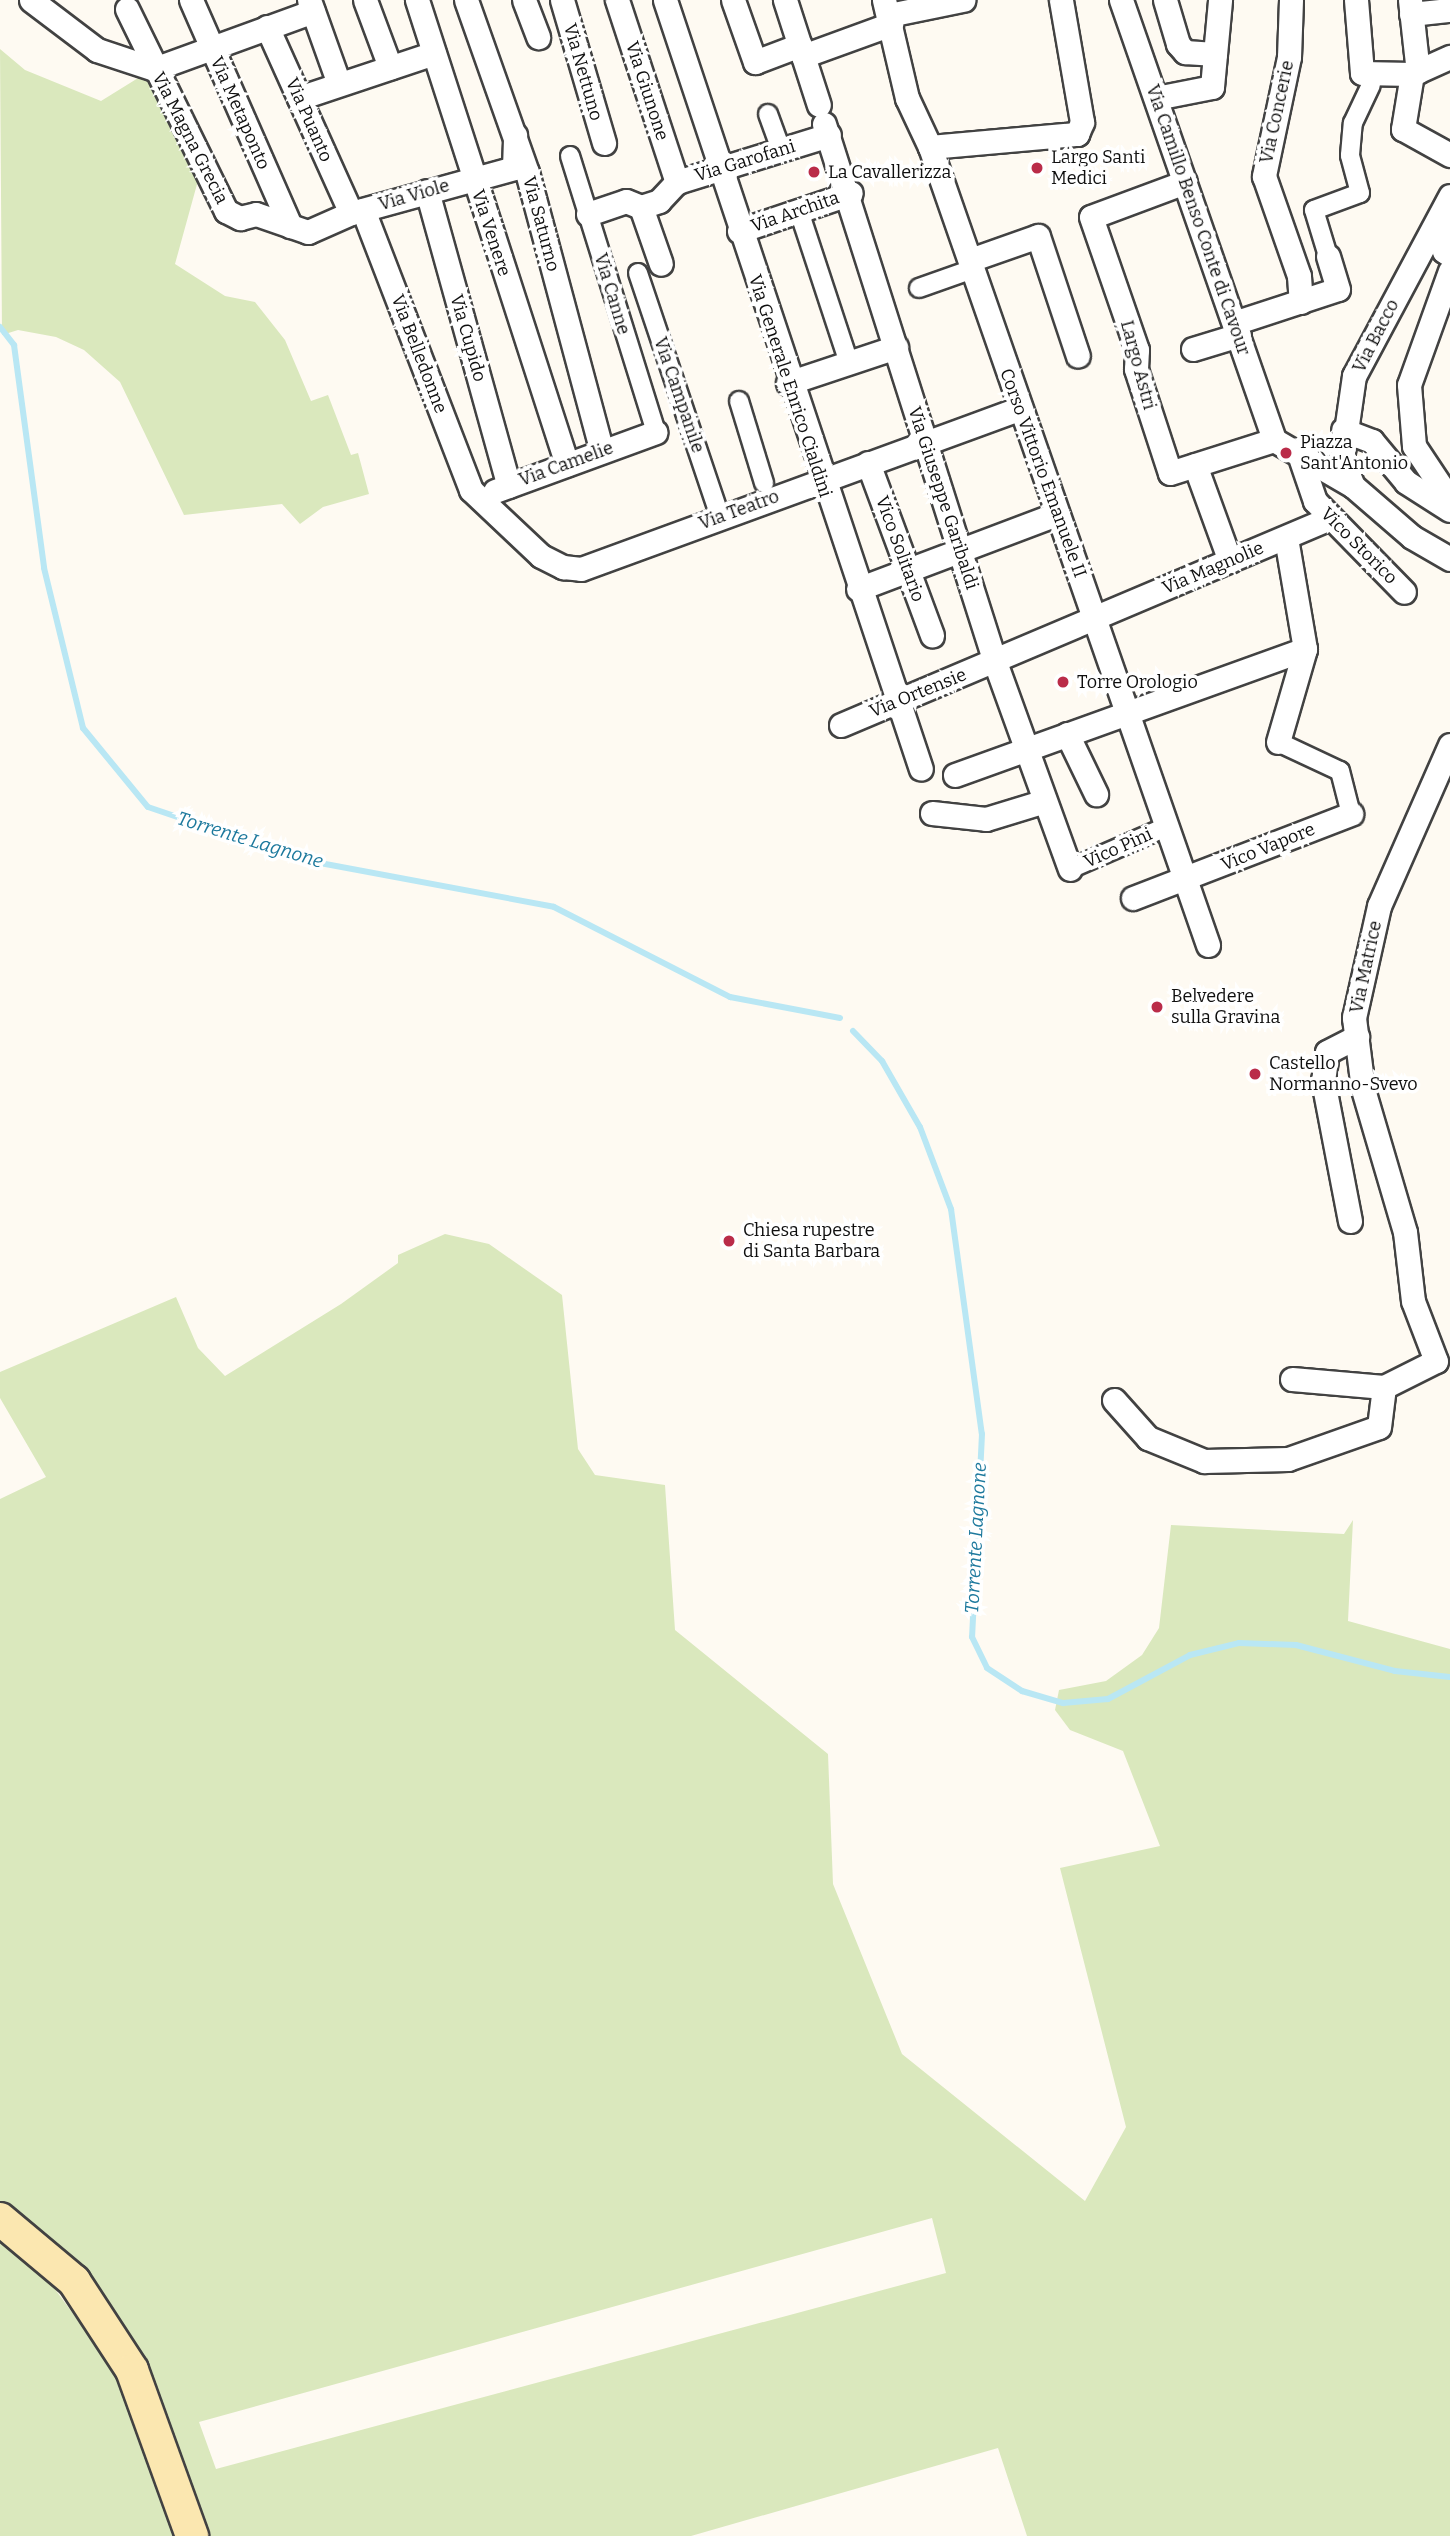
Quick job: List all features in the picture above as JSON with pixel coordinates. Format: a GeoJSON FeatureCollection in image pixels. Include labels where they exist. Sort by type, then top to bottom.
{"type":"FeatureCollection","features":[{"type":"Feature","properties":{"kind":"main road"},"geometry":{"type":"LineString","coordinates":[[0,2219],[74,2281],[132,2370],[192,2536]]}},
{"type":"Feature","properties":{"kind":"street"},"geometry":{"type":"LineString","coordinates":[[31,0],[97,50],[154,69],[267,27],[311,5],[339,84]]}},
{"type":"Feature","properties":{"kind":"street","name":"Via Metaponto"},"geometry":{"type":"LineString","coordinates":[[191,0],[290,226]]}},
{"type":"Feature","properties":{"kind":"street"},"geometry":{"type":"LineString","coordinates":[[365,0],[390,67]]}},
{"type":"Feature","properties":{"kind":"street","name":"Via Venere"},"geometry":{"type":"LineString","coordinates":[[417,0],[472,177],[567,464]]}},
{"type":"Feature","properties":{"kind":"street","name":"Via Saturno"},"geometry":{"type":"LineString","coordinates":[[466,0],[515,135],[602,452]]}},
{"type":"Feature","properties":{"kind":"street"},"geometry":{"type":"LineString","coordinates":[[524,0],[538,37]]}},
{"type":"Feature","properties":{"kind":"street","name":"Via Nettuno"},"geometry":{"type":"LineString","coordinates":[[562,0],[604,144]]}},
{"type":"Feature","properties":{"kind":"street","name":"Via Giunone"},"geometry":{"type":"LineString","coordinates":[[618,0],[677,182]]}},
{"type":"Feature","properties":{"kind":"street","name":"Via Generale Enrico Cialdini"},"geometry":{"type":"LineString","coordinates":[[665,0],[788,383],[921,769]]}},
{"type":"Feature","properties":{"kind":"street"},"geometry":{"type":"LineString","coordinates":[[733,0],[755,62],[801,50],[888,13],[963,0]]}},
{"type":"Feature","properties":{"kind":"street","name":"Via Giuseppe Garibaldi"},"geometry":{"type":"LineString","coordinates":[[785,0],[824,121],[852,193],[924,443],[995,662],[1042,802],[1070,869]]}},
{"type":"Feature","properties":{"kind":"street"},"geometry":{"type":"LineString","coordinates":[[930,147],[1077,134],[1083,122],[1061,0]]}},
{"type":"Feature","properties":{"kind":"street","name":"Via Camillo Benso Conte di Cavour"},"geometry":{"type":"LineString","coordinates":[[1121,0],[1237,329],[1289,450]]}},
{"type":"Feature","properties":{"kind":"street"},"geometry":{"type":"LineString","coordinates":[[1165,0],[1178,44],[1185,52],[1215,54]]}},
{"type":"Feature","properties":{"kind":"street"},"geometry":{"type":"LineString","coordinates":[[1156,98],[1207,92],[1215,54],[1220,0]]}},
{"type":"Feature","properties":{"kind":"street","name":"Via Concerie"},"geometry":{"type":"LineString","coordinates":[[1291,0],[1289,57],[1264,176],[1299,276],[1301,302]]}},
{"type":"Feature","properties":{"kind":"street"},"geometry":{"type":"LineString","coordinates":[[1193,349],[1301,302],[1338,289],[1314,210],[1360,193],[1350,156],[1353,123],[1366,79],[1356,0]]}},
{"type":"Feature","properties":{"kind":"street"},"geometry":{"type":"LineString","coordinates":[[1450,10],[1411,7],[1415,73],[1403,129],[1450,155]]}},
{"type":"Feature","properties":{"kind":"street","name":"Via Magna Grecia"},"geometry":{"type":"LineString","coordinates":[[127,9],[154,69],[226,211],[308,232],[357,211]]}},
{"type":"Feature","properties":{"kind":"street","name":"Corso Vittorio Emanuele II"},"geometry":{"type":"LineString","coordinates":[[888,13],[907,98],[930,147],[972,264],[1019,409],[1095,618],[1208,945]]}},
{"type":"Feature","properties":{"kind":"street","name":"Via Puanto"},"geometry":{"type":"LineString","coordinates":[[267,27],[299,98],[357,211]]}},
{"type":"Feature","properties":{"kind":"street"},"geometry":{"type":"LineString","coordinates":[[299,98],[434,53]]}},
{"type":"Feature","properties":{"kind":"street"},"geometry":{"type":"LineString","coordinates":[[1366,79],[1415,73],[1450,57]]}},
{"type":"Feature","properties":{"kind":"street"},"geometry":{"type":"LineString","coordinates":[[768,114],[781,150]]}},
{"type":"Feature","properties":{"kind":"street","name":"Via Garofani"},"geometry":{"type":"LineString","coordinates":[[588,214],[626,201],[640,207],[659,201],[677,182],[781,150],[824,121]]}},
{"type":"Feature","properties":{"kind":"street","name":"Via Viole"},"geometry":{"type":"LineString","coordinates":[[357,211],[472,177],[514,168],[515,135]]}},
{"type":"Feature","properties":{"kind":"street","name":"Via Canne"},"geometry":{"type":"LineString","coordinates":[[570,156],[656,432]]}},
{"type":"Feature","properties":{"kind":"street","name":"Largo Astri"},"geometry":{"type":"LineString","coordinates":[[1185,182],[1091,217],[1137,350],[1136,369],[1170,473],[1195,465]]}},
{"type":"Feature","properties":{"kind":"street","name":"Via Cupido"},"geometry":{"type":"LineString","coordinates":[[427,191],[509,486]]}},
{"type":"Feature","properties":{"kind":"street","name":"Via Archita"},"geometry":{"type":"LineString","coordinates":[[739,231],[852,193]]}},
{"type":"Feature","properties":{"kind":"street"},"geometry":{"type":"LineString","coordinates":[[1448,204],[1444,251],[1450,256]]}},
{"type":"Feature","properties":{"kind":"street","name":"Via Bacco"},"geometry":{"type":"LineString","coordinates":[[1353,486],[1342,459],[1343,430],[1369,342],[1448,204]]}},
{"type":"Feature","properties":{"kind":"street"},"geometry":{"type":"LineString","coordinates":[[640,207],[661,264]]}},
{"type":"Feature","properties":{"kind":"street","name":"Via Belledonne"},"geometry":{"type":"LineString","coordinates":[[357,211],[477,497]]}},
{"type":"Feature","properties":{"kind":"street"},"geometry":{"type":"LineString","coordinates":[[799,211],[849,363]]}},
{"type":"Feature","properties":{"kind":"street"},"geometry":{"type":"LineString","coordinates":[[919,288],[1038,236],[1078,356]]}},
{"type":"Feature","properties":{"kind":"street"},"geometry":{"type":"LineString","coordinates":[[1450,271],[1446,297],[1409,385],[1414,446],[1450,500]]}},
{"type":"Feature","properties":{"kind":"street","name":"Via Campanile"},"geometry":{"type":"LineString","coordinates":[[638,273],[720,517]]}},
{"type":"Feature","properties":{"kind":"street"},"geometry":{"type":"LineString","coordinates":[[788,383],[896,347]]}},
{"type":"Feature","properties":{"kind":"street"},"geometry":{"type":"LineString","coordinates":[[739,401],[764,483]]}},
{"type":"Feature","properties":{"kind":"street","name":"Via Teatro"},"geometry":{"type":"LineString","coordinates":[[477,497],[541,556],[581,569],[1019,409]]}},
{"type":"Feature","properties":{"kind":"street"},"geometry":{"type":"LineString","coordinates":[[1343,430],[1372,441],[1406,482],[1450,510]]}},
{"type":"Feature","properties":{"kind":"street","name":"Via Camelie"},"geometry":{"type":"LineString","coordinates":[[477,497],[656,432]]}},
{"type":"Feature","properties":{"kind":"street"},"geometry":{"type":"LineString","coordinates":[[1230,561],[1195,465],[1289,450],[1353,486],[1412,537],[1450,559]]}},
{"type":"Feature","properties":{"kind":"street","name":"Vico Storico"},"geometry":{"type":"LineString","coordinates":[[1289,450],[1315,501],[1404,593]]}},
{"type":"Feature","properties":{"kind":"street","name":"Vico Solitario"},"geometry":{"type":"LineString","coordinates":[[868,463],[932,635]]}},
{"type":"Feature","properties":{"kind":"street"},"geometry":{"type":"LineString","coordinates":[[858,589],[1057,514]]}},
{"type":"Feature","properties":{"kind":"street","name":"Via Magnolie"},"geometry":{"type":"LineString","coordinates":[[995,662],[1330,518]]}},
{"type":"Feature","properties":{"kind":"street"},"geometry":{"type":"LineString","coordinates":[[1286,538],[1305,649],[1278,742],[1340,771],[1351,814]]}},
{"type":"Feature","properties":{"kind":"street"},"geometry":{"type":"LineString","coordinates":[[955,775],[1305,649]]}},
{"type":"Feature","properties":{"kind":"street","name":"Via Ortensie"},"geometry":{"type":"LineString","coordinates":[[841,725],[995,662]]}},
{"type":"Feature","properties":{"kind":"street"},"geometry":{"type":"LineString","coordinates":[[1067,734],[1096,794]]}},
{"type":"Feature","properties":{"kind":"street","name":"Via Matrice"},"geometry":{"type":"LineString","coordinates":[[1443,1364],[1413,1301],[1405,1232],[1363,1090],[1354,1018],[1379,906],[1450,745]]}},
{"type":"Feature","properties":{"kind":"street"},"geometry":{"type":"LineString","coordinates":[[932,813],[986,819],[1042,802]]}},
{"type":"Feature","properties":{"kind":"street","name":"Vico Vapore"},"geometry":{"type":"LineString","coordinates":[[1133,898],[1351,814]]}},
{"type":"Feature","properties":{"kind":"street","name":"Vico Pini"},"geometry":{"type":"LineString","coordinates":[[1070,869],[1167,827]]}},
{"type":"Feature","properties":{"kind":"street"},"geometry":{"type":"LineString","coordinates":[[1350,1221],[1323,1081],[1327,1052],[1357,1037]]}},
{"type":"Feature","properties":{"kind":"street"},"geometry":{"type":"LineString","coordinates":[[1292,1379],[1384,1387],[1443,1364]]}},
{"type":"Feature","properties":{"kind":"street"},"geometry":{"type":"LineString","coordinates":[[1114,1400],[1148,1438],[1204,1461],[1288,1459],[1379,1427],[1384,1387]]}},
{"type":"Feature","properties":{"kind":"green space"},"geometry":{"type":"Polygon","coordinates":[[[0,49],[25,70],[101,101],[151,70],[169,126],[199,177],[175,264],[225,296],[255,302],[285,340],[311,401],[328,395],[351,455],[358,453],[369,494],[323,507],[300,524],[282,504],[184,515],[120,382],[84,350],[56,337],[18,330],[2,335],[0,49]]]}},
{"type":"Feature","properties":{"kind":"green space"},"geometry":{"type":"Polygon","coordinates":[[[445,1234],[489,1244],[562,1295],[578,1449],[595,1475],[665,1485],[675,1630],[828,1754],[833,1884],[902,2054],[1085,2201],[1126,2127],[1060,1868],[1160,1846],[1123,1751],[1070,1730],[1055,1710],[1059,1690],[1106,1681],[1142,1655],[1159,1628],[1171,1525],[1344,1534],[1353,1520],[1348,1621],[1450,1649],[1450,2536],[1027,2536],[998,2448],[691,2536],[202,2536],[159,2410],[0,2205],[0,1499],[46,1477],[0,1398],[0,1372],[176,1297],[198,1348],[225,1376],[341,1304],[398,1263],[398,1255],[445,1234]],[[932,2218],[199,2422],[216,2469],[946,2273],[932,2218]]]}},
{"type":"Feature","properties":{"kind":"green space"},"geometry":{"type":"Polygon","coordinates":[[[0,2239],[38,2266],[121,2379],[177,2536],[0,2536],[0,2239]]]}},
{"type":"Feature","properties":{"kind":"waterway","name":"Torrente Lagnone"},"geometry":{"type":"LineString","coordinates":[[0,327],[14,345],[44,568],[83,728],[148,807],[304,860],[554,907],[730,997],[840,1018]]}},
{"type":"Feature","properties":{"kind":"waterway","name":"Torrente Lagnone"},"geometry":{"type":"LineString","coordinates":[[853,1031],[882,1061],[920,1127],[951,1209],[982,1434],[972,1637],[987,1668],[1022,1691],[1063,1703],[1108,1699],[1190,1655],[1239,1643],[1296,1645],[1395,1671],[1450,1677]]}},
{"type":"Feature","properties":{"kind":"place","name":"Largo Santi Medici"},"geometry":{"type":"Point","coordinates":[1037,168]}},
{"type":"Feature","properties":{"kind":"place","name":"La Cavallerizza"},"geometry":{"type":"Point","coordinates":[814,172]}},
{"type":"Feature","properties":{"kind":"place","name":"Piazza Sant'Antonio"},"geometry":{"type":"Point","coordinates":[1286,453]}},
{"type":"Feature","properties":{"kind":"place","name":"Torre Orologio"},"geometry":{"type":"Point","coordinates":[1063,682]}},
{"type":"Feature","properties":{"kind":"place","name":"Belvedere sulla Gravina"},"geometry":{"type":"Point","coordinates":[1157,1007]}},
{"type":"Feature","properties":{"kind":"place","name":"Castello Normanno-Svevo"},"geometry":{"type":"Point","coordinates":[1255,1074]}},
{"type":"Feature","properties":{"kind":"place","name":"Chiesa rupestre di Santa Barbara"},"geometry":{"type":"Point","coordinates":[729,1241]}}]}
